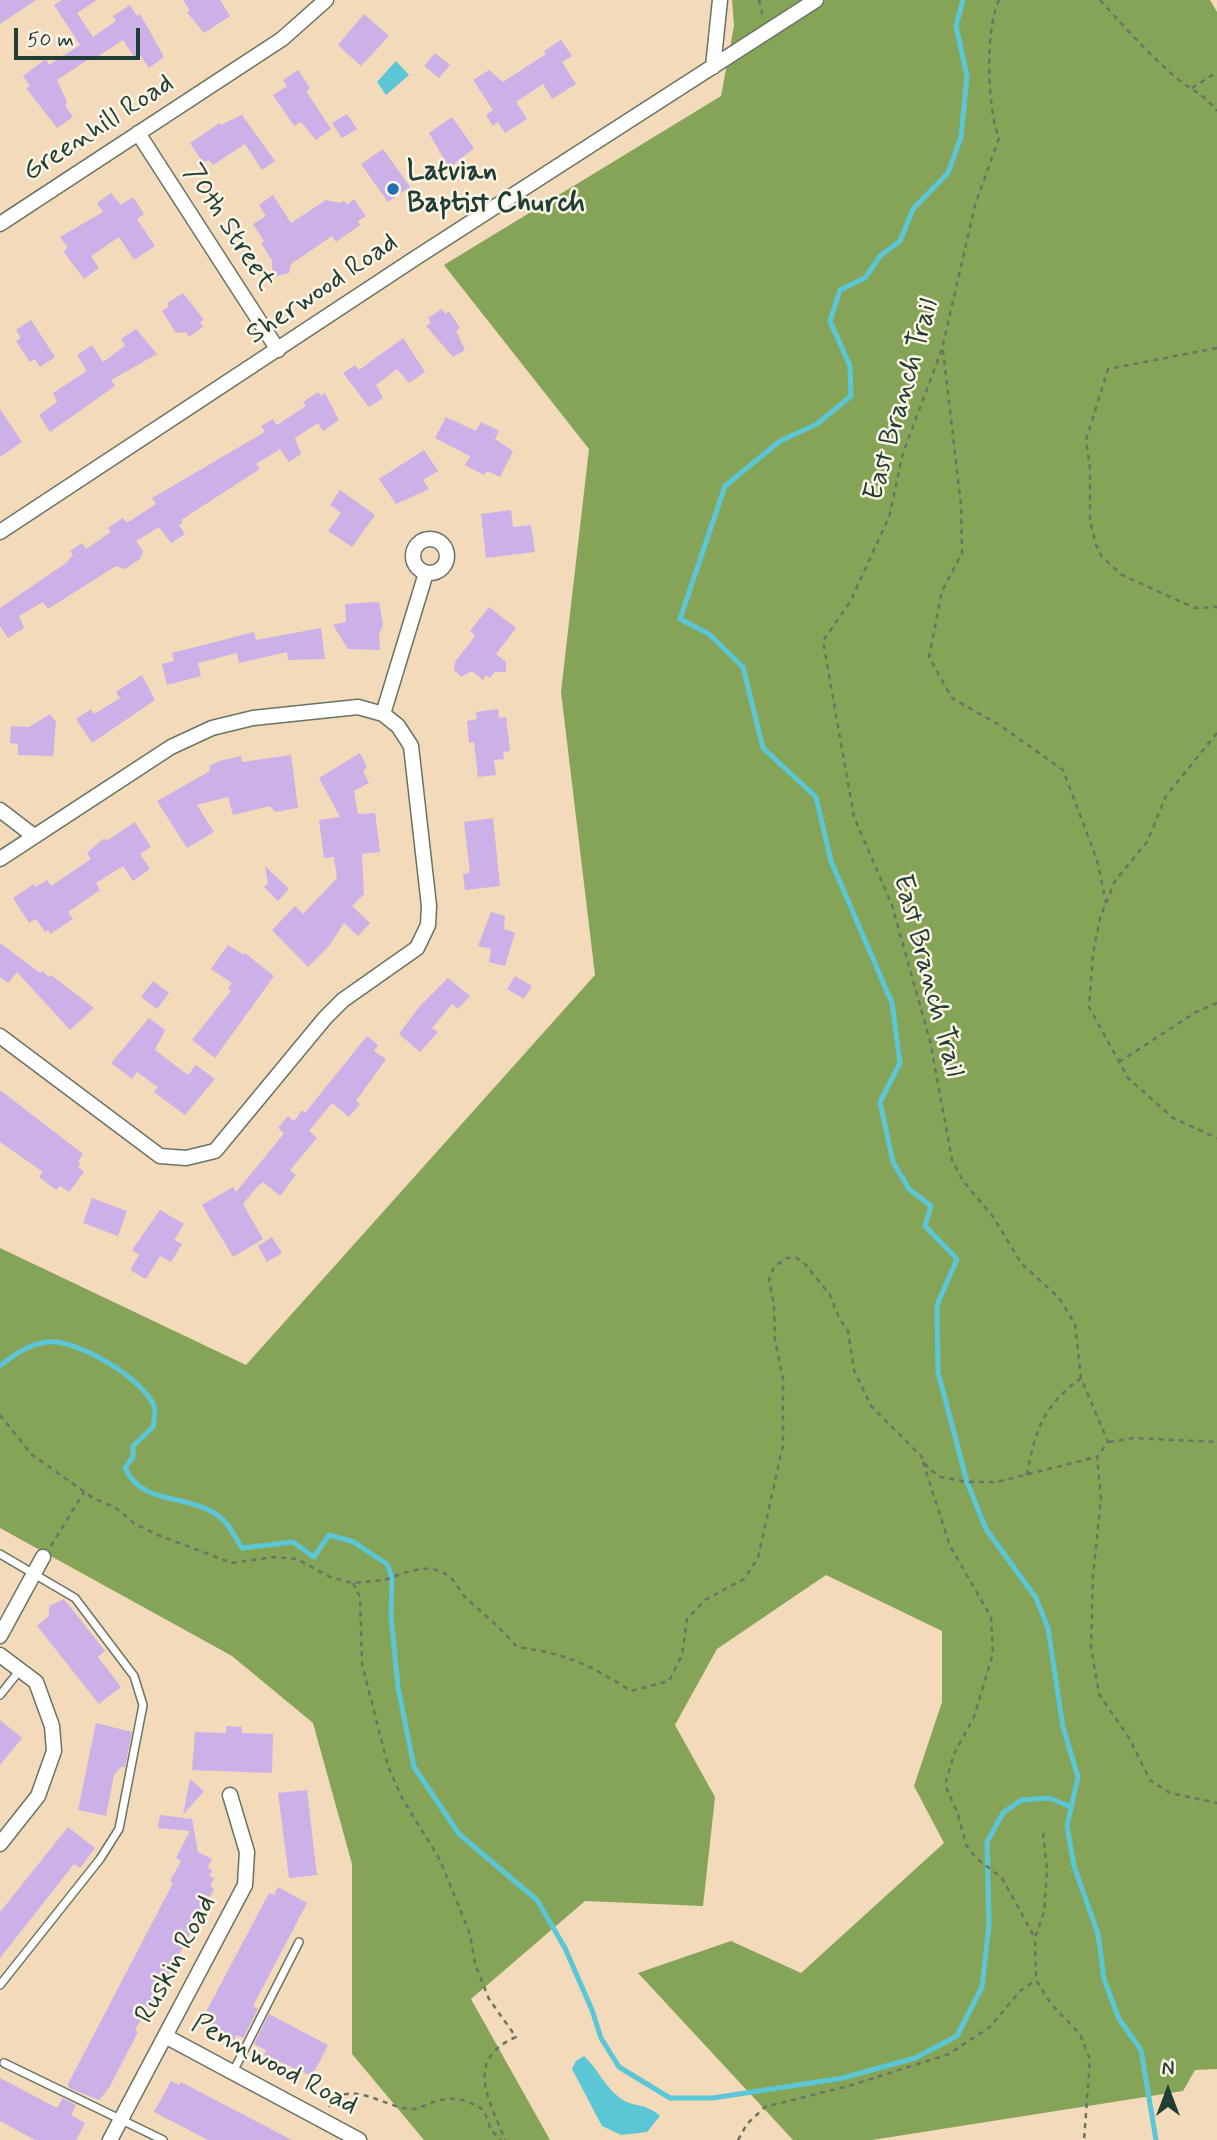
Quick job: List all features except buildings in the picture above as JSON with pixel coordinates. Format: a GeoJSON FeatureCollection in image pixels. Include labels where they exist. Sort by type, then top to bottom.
{"type":"FeatureCollection","features":[{"type":"Feature","properties":{"kind":"street","name":"Greenhill Road"},"geometry":{"type":"LineString","coordinates":[[0,224],[282,39],[326,0]]}},
{"type":"Feature","properties":{"kind":"street"},"geometry":{"type":"LineString","coordinates":[[712,67],[720,0]]}},
{"type":"Feature","properties":{"kind":"street","name":"Sherwood Road"},"geometry":{"type":"LineString","coordinates":[[0,532],[417,257],[816,0]]}},
{"type":"Feature","properties":{"kind":"street","name":"70th Street"},"geometry":{"type":"LineString","coordinates":[[138,133],[278,350]]}},
{"type":"Feature","properties":{"kind":"street"},"geometry":{"type":"LineString","coordinates":[[383,713],[426,573]]}},
{"type":"Feature","properties":{"kind":"street"},"geometry":{"type":"LineString","coordinates":[[0,859],[171,747],[212,728],[253,718],[358,706],[383,713],[398,726],[411,746],[429,906],[428,925],[417,948],[343,1000],[325,1018],[215,1151],[186,1158],[160,1156],[0,1036]]}},
{"type":"Feature","properties":{"kind":"street"},"geometry":{"type":"LineString","coordinates":[[0,810],[34,836]]}},
{"type":"Feature","properties":{"kind":"street"},"geometry":{"type":"LineString","coordinates":[[0,1636],[43,1557]]}},
{"type":"Feature","properties":{"kind":"street"},"geometry":{"type":"LineString","coordinates":[[0,1655],[36,1682],[47,1705],[54,1751],[38,1796],[0,1844]]}},
{"type":"Feature","properties":{"kind":"street","name":"Ruskin Road"},"geometry":{"type":"LineString","coordinates":[[110,2140],[245,1885],[247,1852],[230,1796]]}},
{"type":"Feature","properties":{"kind":"street","name":"Pennwood Road"},"geometry":{"type":"LineString","coordinates":[[165,2036],[359,2140]]}},
{"type":"Feature","properties":{"kind":"lane"},"geometry":{"type":"LineString","coordinates":[[0,1554],[75,1598],[134,1676],[143,1705],[119,1829],[100,1859],[0,1984]]}},
{"type":"Feature","properties":{"kind":"lane"},"geometry":{"type":"LineString","coordinates":[[0,1695],[20,1670]]}},
{"type":"Feature","properties":{"kind":"lane"},"geometry":{"type":"LineString","coordinates":[[233,2072],[299,1942]]}},
{"type":"Feature","properties":{"kind":"lane"},"geometry":{"type":"LineString","coordinates":[[4,2063],[163,2140]]}},
{"type":"Feature","properties":{"kind":"path","name":"East Branch Trail"},"geometry":{"type":"LineString","coordinates":[[999,0],[993,13],[991,60],[993,123],[999,138],[975,205],[943,349],[903,453],[890,517],[850,602],[824,641],[854,817],[892,905],[930,1041],[952,1160],[963,1181],[994,1218],[1021,1263],[1059,1298],[1075,1324],[1081,1378],[1108,1442]]}},
{"type":"Feature","properties":{"kind":"path"},"geometry":{"type":"LineString","coordinates":[[1100,0],[1177,79],[1203,94],[1217,111]]}},
{"type":"Feature","properties":{"kind":"path"},"geometry":{"type":"LineString","coordinates":[[1192,88],[1217,72]]}},
{"type":"Feature","properties":{"kind":"path"},"geometry":{"type":"LineString","coordinates":[[1217,348],[1108,369],[1086,440],[1090,468],[1090,520],[1102,557],[1122,575],[1171,597],[1195,607],[1217,607]]}},
{"type":"Feature","properties":{"kind":"path"},"geometry":{"type":"LineString","coordinates":[[943,349],[961,505],[962,553],[942,591],[929,657],[952,698],[1001,726],[1063,770],[1097,860],[1106,903]]}},
{"type":"Feature","properties":{"kind":"path"},"geometry":{"type":"LineString","coordinates":[[1217,733],[1166,796],[1147,842],[1115,881],[1106,903],[1093,953],[1089,1007],[1128,1078],[1173,1118],[1217,1138]]}},
{"type":"Feature","properties":{"kind":"path"},"geometry":{"type":"LineString","coordinates":[[1119,1062],[1196,1012],[1217,1003]]}},
{"type":"Feature","properties":{"kind":"path"},"geometry":{"type":"LineString","coordinates":[[384,1580],[418,1568],[438,1571],[451,1578],[466,1599],[501,1628],[517,1647],[556,1653],[587,1663],[631,1691],[668,1681],[682,1655],[687,1619],[705,1600],[744,1579],[758,1558],[783,1445],[783,1380],[775,1340],[774,1305],[769,1280],[774,1267],[786,1258],[797,1258],[805,1264],[830,1295],[839,1318],[848,1331],[854,1370],[871,1406],[921,1456],[929,1469],[941,1477],[966,1482],[997,1482],[1051,1466],[1097,1457]]}},
{"type":"Feature","properties":{"kind":"path"},"geometry":{"type":"LineString","coordinates":[[1027,1475],[1034,1435],[1057,1396],[1081,1378]]}},
{"type":"Feature","properties":{"kind":"path"},"geometry":{"type":"LineString","coordinates":[[0,1415],[32,1454],[84,1492],[116,1508],[135,1524],[211,1557],[232,1563],[273,1557],[297,1559],[330,1577],[353,1583],[392,1577]]}},
{"type":"Feature","properties":{"kind":"path"},"geometry":{"type":"LineString","coordinates":[[1217,1442],[1134,1438],[1108,1442],[1097,1457],[1101,1499],[1093,1576],[1091,1647],[1099,1694],[1129,1738],[1150,1780],[1170,1793],[1217,1803]]}},
{"type":"Feature","properties":{"kind":"path"},"geometry":{"type":"LineString","coordinates":[[921,1456],[950,1546],[991,1617],[993,1653],[974,1717],[954,1754],[945,1785],[958,1814],[966,1846],[976,1858],[1002,1878],[1035,1938]]}},
{"type":"Feature","properties":{"kind":"path"},"geometry":{"type":"LineString","coordinates":[[43,1557],[84,1492]]}},
{"type":"Feature","properties":{"kind":"path"},"geometry":{"type":"LineString","coordinates":[[353,1583],[360,1597],[362,1664],[388,1766],[402,1798],[440,1860],[470,1934],[475,1964],[489,1999],[516,2037],[502,2046],[487,2062],[482,2078],[503,2140]]}},
{"type":"Feature","properties":{"kind":"path"},"geometry":{"type":"LineString","coordinates":[[1043,1833],[1047,1870],[1044,1912],[1035,1938],[1036,1980],[1051,2004],[1080,2034],[1090,2060],[1084,2140]]}},
{"type":"Feature","properties":{"kind":"path"},"geometry":{"type":"LineString","coordinates":[[738,2140],[747,2124],[765,2107],[852,2085],[949,2054],[990,2027],[1020,1991],[1036,1980]]}},
{"type":"Feature","properties":{"kind":"path"},"geometry":{"type":"LineString","coordinates":[[323,2119],[335,2098],[342,2094],[368,2095],[406,2109],[418,2109],[452,2097],[468,2101],[484,2110],[491,2130],[503,2140]]}},
{"type":"Feature","properties":{"kind":"green space"},"geometry":{"type":"Polygon","coordinates":[[[732,0],[1210,0],[1217,12],[1217,2069],[1195,2070],[1183,2091],[872,2140],[793,2140],[638,1973],[731,1941],[801,1973],[944,1843],[914,1786],[942,1702],[942,1631],[826,1575],[717,1649],[675,1725],[715,1797],[703,1906],[585,1901],[471,1999],[550,2140],[424,2140],[352,2054],[352,1864],[313,1723],[232,1656],[0,1528],[0,1248],[246,1365],[595,975],[561,692],[589,449],[444,265],[721,96],[734,26],[732,0]]]}},
{"type":"Feature","properties":{"kind":"water"},"geometry":{"type":"Polygon","coordinates":[[[396,61],[409,75],[386,95],[377,82],[396,61]]]}},
{"type":"Feature","properties":{"kind":"water"},"geometry":{"type":"Polygon","coordinates":[[[584,2056],[620,2098],[660,2116],[647,2132],[621,2135],[602,2126],[572,2069],[576,2061],[584,2056]]]}},
{"type":"Feature","properties":{"kind":"waterway"},"geometry":{"type":"LineString","coordinates":[[963,0],[956,26],[967,76],[961,137],[948,173],[913,209],[900,241],[880,256],[865,278],[840,290],[830,321],[850,366],[851,396],[817,424],[780,441],[725,486],[680,619],[709,634],[743,667],[763,748],[816,797],[831,861],[892,1003],[900,1063],[880,1102],[893,1162],[909,1189],[931,1206],[925,1226],[957,1259],[937,1305],[938,1372],[967,1482],[986,1529],[1036,1598],[1048,1628],[1063,1727],[1078,1777],[1067,1826],[1074,1866],[1098,1934],[1104,1979],[1119,2019],[1141,2050],[1156,2140]]}},
{"type":"Feature","properties":{"kind":"waterway"},"geometry":{"type":"LineString","coordinates":[[0,1366],[33,1345],[47,1342],[60,1342],[91,1353],[137,1384],[154,1406],[153,1427],[133,1446],[133,1457],[125,1468],[133,1481],[144,1489],[211,1511],[226,1523],[242,1548],[293,1542],[314,1557],[329,1535],[354,1542],[387,1564],[392,1577],[391,1616],[398,1687],[414,1767],[459,1834],[537,1900],[565,1948],[601,2038],[619,2067],[670,2098],[713,2098],[843,2078],[915,2058],[957,2036],[982,1987],[989,1925],[987,1842],[1003,1813],[1021,1800],[1049,1798],[1071,1807]]}},
{"type":"Feature","properties":{"kind":"place","name":"Latvian Baptist Church"},"geometry":{"type":"Point","coordinates":[393,189]}}]}
